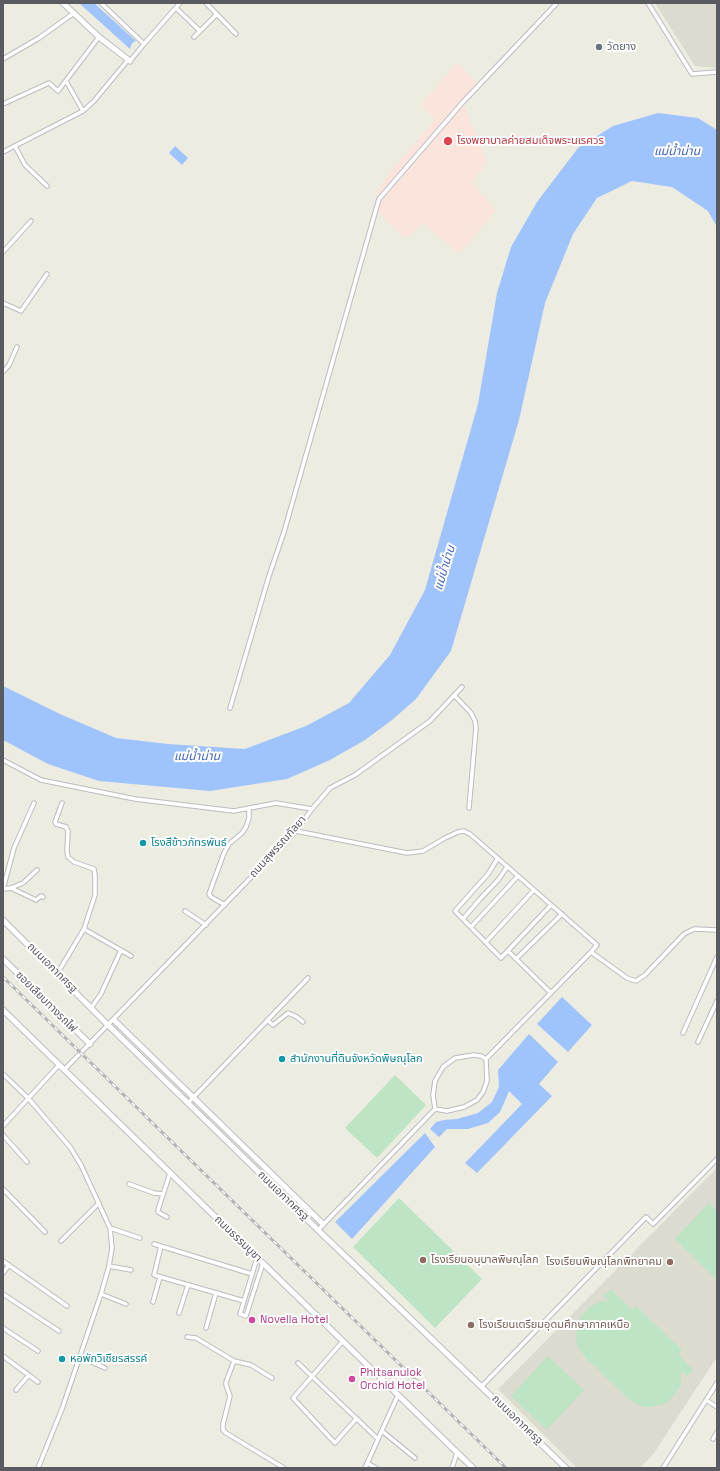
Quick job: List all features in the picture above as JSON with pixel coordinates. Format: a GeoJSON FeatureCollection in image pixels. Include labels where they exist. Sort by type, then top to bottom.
{"type":"FeatureCollection","features":[{"type":"Feature","properties":{"kind":"main road"},"geometry":{"type":"LineString","coordinates":[[63,3],[99,37],[129,61]]}},
{"type":"Feature","properties":{"kind":"main road","name":"ถนนเอกาทศรฐ"},"geometry":{"type":"LineString","coordinates":[[3,920],[318,1230],[566,1468]]}},
{"type":"Feature","properties":{"kind":"main road","name":"ซอยเลียบทางรถไฟ"},"geometry":{"type":"LineString","coordinates":[[3,959],[90,1044]]}},
{"type":"Feature","properties":{"kind":"main road","name":"ถนนธรรมบูชา"},"geometry":{"type":"LineString","coordinates":[[3,1010],[473,1468]]}},
{"type":"Feature","properties":{"kind":"main road"},"geometry":{"type":"LineString","coordinates":[[114,1020],[323,1224]]}},
{"type":"Feature","properties":{"kind":"street"},"geometry":{"type":"LineString","coordinates":[[101,3],[144,44]]}},
{"type":"Feature","properties":{"kind":"street"},"geometry":{"type":"LineString","coordinates":[[3,152],[83,111],[94,101],[180,3]]}},
{"type":"Feature","properties":{"kind":"street"},"geometry":{"type":"LineString","coordinates":[[206,3],[236,34]]}},
{"type":"Feature","properties":{"kind":"street"},"geometry":{"type":"LineString","coordinates":[[230,708],[269,576],[284,532],[379,199],[466,99],[557,3]]}},
{"type":"Feature","properties":{"kind":"street"},"geometry":{"type":"LineString","coordinates":[[648,3],[692,74],[717,72]]}},
{"type":"Feature","properties":{"kind":"street"},"geometry":{"type":"LineString","coordinates":[[176,8],[200,31]]}},
{"type":"Feature","properties":{"kind":"street"},"geometry":{"type":"LineString","coordinates":[[3,59],[39,38],[74,13]]}},
{"type":"Feature","properties":{"kind":"street"},"geometry":{"type":"LineString","coordinates":[[194,37],[217,14]]}},
{"type":"Feature","properties":{"kind":"street"},"geometry":{"type":"LineString","coordinates":[[3,104],[49,83],[58,91],[99,37]]}},
{"type":"Feature","properties":{"kind":"street"},"geometry":{"type":"LineString","coordinates":[[66,81],[83,111]]}},
{"type":"Feature","properties":{"kind":"street"},"geometry":{"type":"LineString","coordinates":[[15,146],[25,165],[47,186]]}},
{"type":"Feature","properties":{"kind":"street"},"geometry":{"type":"LineString","coordinates":[[3,252],[31,221]]}},
{"type":"Feature","properties":{"kind":"street"},"geometry":{"type":"LineString","coordinates":[[3,303],[21,311],[47,274]]}},
{"type":"Feature","properties":{"kind":"street"},"geometry":{"type":"LineString","coordinates":[[3,372],[9,365],[17,347]]}},
{"type":"Feature","properties":{"kind":"street","name":"ถนนสุพรรณกัลยา"},"geometry":{"type":"LineString","coordinates":[[64,1070],[296,831],[330,788],[350,778],[430,721],[462,687]]}},
{"type":"Feature","properties":{"kind":"street"},"geometry":{"type":"LineString","coordinates":[[454,696],[471,713],[475,720],[476,728],[469,808]]}},
{"type":"Feature","properties":{"kind":"street"},"geometry":{"type":"LineString","coordinates":[[3,760],[41,780],[135,799],[234,811],[276,803],[312,809]]}},
{"type":"Feature","properties":{"kind":"street"},"geometry":{"type":"LineString","coordinates":[[34,803],[14,848],[3,889],[11,888],[23,883],[37,870]]}},
{"type":"Feature","properties":{"kind":"street"},"geometry":{"type":"LineString","coordinates":[[57,974],[84,929],[95,895],[94,869],[74,862],[68,857],[68,831],[66,827],[56,824],[55,822],[62,803]]}},
{"type":"Feature","properties":{"kind":"street"},"geometry":{"type":"LineString","coordinates":[[225,905],[211,897],[210,894],[224,853],[229,844],[242,833],[246,827],[250,818],[249,808]]}},
{"type":"Feature","properties":{"kind":"street"},"geometry":{"type":"LineString","coordinates":[[296,831],[407,853],[423,851],[445,838],[464,831],[470,834],[597,945],[486,1059]]}},
{"type":"Feature","properties":{"kind":"street"},"geometry":{"type":"LineString","coordinates":[[498,858],[488,874],[455,911],[501,958],[551,905]]}},
{"type":"Feature","properties":{"kind":"street"},"geometry":{"type":"LineString","coordinates":[[463,919],[499,879],[507,867]]}},
{"type":"Feature","properties":{"kind":"street"},"geometry":{"type":"LineString","coordinates":[[471,927],[518,876]]}},
{"type":"Feature","properties":{"kind":"street"},"geometry":{"type":"LineString","coordinates":[[11,888],[36,900],[41,896],[43,897]]}},
{"type":"Feature","properties":{"kind":"street"},"geometry":{"type":"LineString","coordinates":[[486,942],[534,890]]}},
{"type":"Feature","properties":{"kind":"street"},"geometry":{"type":"LineString","coordinates":[[185,911],[206,925]]}},
{"type":"Feature","properties":{"kind":"street"},"geometry":{"type":"LineString","coordinates":[[516,959],[562,914]]}},
{"type":"Feature","properties":{"kind":"street"},"geometry":{"type":"LineString","coordinates":[[591,952],[627,978],[636,981],[644,975],[684,934],[694,928],[717,930]]}},
{"type":"Feature","properties":{"kind":"street"},"geometry":{"type":"LineString","coordinates":[[84,929],[131,956]]}},
{"type":"Feature","properties":{"kind":"street"},"geometry":{"type":"LineString","coordinates":[[91,1008],[101,994],[121,950]]}},
{"type":"Feature","properties":{"kind":"street"},"geometry":{"type":"LineString","coordinates":[[508,951],[551,993]]}},
{"type":"Feature","properties":{"kind":"street"},"geometry":{"type":"LineString","coordinates":[[683,1033],[717,957]]}},
{"type":"Feature","properties":{"kind":"street"},"geometry":{"type":"LineString","coordinates":[[188,1103],[308,978]]}},
{"type":"Feature","properties":{"kind":"street"},"geometry":{"type":"LineString","coordinates":[[698,1042],[717,1001]]}},
{"type":"Feature","properties":{"kind":"street"},"geometry":{"type":"LineString","coordinates":[[267,1020],[273,1025],[288,1013],[297,1017],[303,1022]]}},
{"type":"Feature","properties":{"kind":"street"},"geometry":{"type":"LineString","coordinates":[[435,1109],[433,1095],[435,1081],[443,1067],[455,1058],[481,1056],[486,1059]]}},
{"type":"Feature","properties":{"kind":"street"},"geometry":{"type":"LineString","coordinates":[[435,1109],[447,1111],[459,1109],[477,1100],[486,1088],[488,1074],[486,1059]]}},
{"type":"Feature","properties":{"kind":"street"},"geometry":{"type":"LineString","coordinates":[[3,1126],[59,1065]]}},
{"type":"Feature","properties":{"kind":"street"},"geometry":{"type":"LineString","coordinates":[[3,1074],[28,1098],[70,1147],[81,1164],[110,1228],[112,1248],[109,1266],[101,1294],[80,1357],[62,1409],[38,1468]]}},
{"type":"Feature","properties":{"kind":"street"},"geometry":{"type":"LineString","coordinates":[[318,1230],[435,1109]]}},
{"type":"Feature","properties":{"kind":"street"},"geometry":{"type":"LineString","coordinates":[[3,1135],[27,1162]]}},
{"type":"Feature","properties":{"kind":"street"},"geometry":{"type":"LineString","coordinates":[[482,1386],[646,1217],[653,1224],[717,1159]]}},
{"type":"Feature","properties":{"kind":"street"},"geometry":{"type":"LineString","coordinates":[[167,1217],[158,1211],[170,1173]]}},
{"type":"Feature","properties":{"kind":"street"},"geometry":{"type":"LineString","coordinates":[[129,1184],[163,1194]]}},
{"type":"Feature","properties":{"kind":"street"},"geometry":{"type":"LineString","coordinates":[[3,1188],[45,1232]]}},
{"type":"Feature","properties":{"kind":"street"},"geometry":{"type":"LineString","coordinates":[[61,1241],[99,1203]]}},
{"type":"Feature","properties":{"kind":"street"},"geometry":{"type":"LineString","coordinates":[[110,1228],[140,1238]]}},
{"type":"Feature","properties":{"kind":"street"},"geometry":{"type":"LineString","coordinates":[[154,1244],[252,1274]]}},
{"type":"Feature","properties":{"kind":"street"},"geometry":{"type":"LineString","coordinates":[[161,1246],[154,1275],[244,1301]]}},
{"type":"Feature","properties":{"kind":"street"},"geometry":{"type":"LineString","coordinates":[[257,1258],[240,1314],[246,1316],[263,1263]]}},
{"type":"Feature","properties":{"kind":"street"},"geometry":{"type":"LineString","coordinates":[[3,1260],[9,1266],[67,1306]]}},
{"type":"Feature","properties":{"kind":"street"},"geometry":{"type":"LineString","coordinates":[[3,1273],[9,1266]]}},
{"type":"Feature","properties":{"kind":"street"},"geometry":{"type":"LineString","coordinates":[[109,1266],[131,1270]]}},
{"type":"Feature","properties":{"kind":"street"},"geometry":{"type":"LineString","coordinates":[[153,1302],[160,1277]]}},
{"type":"Feature","properties":{"kind":"street"},"geometry":{"type":"LineString","coordinates":[[179,1313],[188,1285]]}},
{"type":"Feature","properties":{"kind":"street"},"geometry":{"type":"LineString","coordinates":[[206,1328],[216,1293]]}},
{"type":"Feature","properties":{"kind":"street"},"geometry":{"type":"LineString","coordinates":[[3,1294],[59,1331]]}},
{"type":"Feature","properties":{"kind":"street"},"geometry":{"type":"LineString","coordinates":[[101,1294],[126,1304]]}},
{"type":"Feature","properties":{"kind":"street"},"geometry":{"type":"LineString","coordinates":[[3,1328],[38,1351]]}},
{"type":"Feature","properties":{"kind":"street"},"geometry":{"type":"LineString","coordinates":[[187,1337],[196,1338],[234,1360],[251,1365],[272,1378]]}},
{"type":"Feature","properties":{"kind":"street"},"geometry":{"type":"LineString","coordinates":[[343,1341],[292,1398],[335,1443],[356,1419]]}},
{"type":"Feature","properties":{"kind":"street"},"geometry":{"type":"LineString","coordinates":[[3,1356],[38,1382]]}},
{"type":"Feature","properties":{"kind":"street"},"geometry":{"type":"LineString","coordinates":[[80,1357],[105,1368]]}},
{"type":"Feature","properties":{"kind":"street"},"geometry":{"type":"LineString","coordinates":[[234,1360],[226,1382],[230,1396],[223,1424],[223,1430],[232,1438],[284,1468]]}},
{"type":"Feature","properties":{"kind":"street"},"geometry":{"type":"LineString","coordinates":[[298,1364],[378,1439]]}},
{"type":"Feature","properties":{"kind":"street"},"geometry":{"type":"LineString","coordinates":[[16,1390],[29,1375]]}},
{"type":"Feature","properties":{"kind":"street"},"geometry":{"type":"LineString","coordinates":[[664,1468],[717,1383]]}},
{"type":"Feature","properties":{"kind":"street"},"geometry":{"type":"LineString","coordinates":[[365,1468],[398,1395]]}},
{"type":"Feature","properties":{"kind":"street"},"geometry":{"type":"LineString","coordinates":[[706,1400],[717,1407]]}},
{"type":"Feature","properties":{"kind":"street"},"geometry":{"type":"LineString","coordinates":[[382,1431],[415,1458]]}},
{"type":"Feature","properties":{"kind":"street"},"geometry":{"type":"LineString","coordinates":[[713,1439],[717,1432]]}},
{"type":"Feature","properties":{"kind":"street"},"geometry":{"type":"LineString","coordinates":[[452,1468],[458,1453]]}},
{"type":"Feature","properties":{"kind":"street"},"geometry":{"type":"LineString","coordinates":[[368,1463],[376,1468]]}},
{"type":"Feature","properties":{"kind":"shaded area"},"geometry":{"type":"Polygon","coordinates":[[[655,3],[717,3],[717,68],[695,66],[655,3]]]}},
{"type":"Feature","properties":{"kind":"shaded area","name":"โรงพยาบาลค่ายสมเด็จพระนเรศวร"},"geometry":{"type":"Polygon","coordinates":[[[457,63],[477,82],[463,102],[487,163],[472,183],[496,211],[459,254],[423,223],[406,239],[379,213],[377,192],[387,176],[435,119],[420,105],[457,63]]]}},
{"type":"Feature","properties":{"kind":"shaded area","name":"โรงเรียนพิษณุโลกพิทยาคม"},"geometry":{"type":"Polygon","coordinates":[[[717,1168],[717,1357],[654,1453],[640,1468],[577,1468],[498,1389],[717,1168]]]}},
{"type":"Feature","properties":{"kind":"green space"},"geometry":{"type":"Polygon","coordinates":[[[395,1075],[426,1105],[377,1158],[345,1128],[395,1075]]]}},
{"type":"Feature","properties":{"kind":"green space"},"geometry":{"type":"Polygon","coordinates":[[[399,1198],[482,1279],[435,1328],[353,1247],[399,1198]]]}},
{"type":"Feature","properties":{"kind":"green space"},"geometry":{"type":"Polygon","coordinates":[[[709,1203],[717,1211],[717,1280],[675,1239],[709,1203]]]}},
{"type":"Feature","properties":{"kind":"green space"},"geometry":{"type":"Polygon","coordinates":[[[611,1289],[632,1310],[636,1306],[682,1350],[678,1354],[693,1370],[687,1376],[681,1371],[681,1385],[669,1401],[663,1404],[643,1407],[630,1400],[586,1358],[578,1347],[576,1340],[578,1321],[591,1306],[601,1301],[609,1301],[604,1296],[611,1289]]]}},
{"type":"Feature","properties":{"kind":"green space"},"geometry":{"type":"Polygon","coordinates":[[[548,1356],[584,1390],[547,1430],[511,1396],[548,1356]]]}},
{"type":"Feature","properties":{"kind":"water"},"geometry":{"type":"Polygon","coordinates":[[[79,3],[94,3],[136,41],[132,43],[130,49],[79,3]]]}},
{"type":"Feature","properties":{"kind":"water","name":"แม่น้ำน่าน"},"geometry":{"type":"Polygon","coordinates":[[[658,113],[698,118],[717,130],[717,227],[708,211],[672,187],[632,181],[597,198],[573,234],[545,303],[519,420],[451,651],[416,699],[392,720],[365,740],[330,760],[287,779],[210,791],[99,781],[48,764],[3,740],[3,686],[60,714],[116,738],[168,744],[245,749],[306,726],[349,703],[390,655],[425,590],[478,404],[497,293],[511,247],[537,202],[578,148],[613,126],[658,113]]]}},
{"type":"Feature","properties":{"kind":"water"},"geometry":{"type":"Polygon","coordinates":[[[175,146],[188,158],[182,165],[169,153],[175,146]]]}},
{"type":"Feature","properties":{"kind":"water"},"geometry":{"type":"Polygon","coordinates":[[[562,997],[592,1025],[568,1052],[537,1024],[562,997]]]}},
{"type":"Feature","properties":{"kind":"water"},"geometry":{"type":"Polygon","coordinates":[[[529,1034],[558,1062],[539,1084],[552,1096],[477,1173],[465,1163],[522,1104],[509,1091],[500,1112],[488,1123],[468,1129],[447,1129],[439,1137],[430,1129],[436,1122],[457,1119],[478,1113],[492,1102],[499,1087],[498,1070],[529,1034]]]}},
{"type":"Feature","properties":{"kind":"water"},"geometry":{"type":"Polygon","coordinates":[[[425,1133],[435,1147],[352,1239],[335,1222],[425,1133]]]}},
{"type":"Feature","properties":{"kind":"railway"},"geometry":{"type":"LineString","coordinates":[[3,977],[506,1468]]}},
{"type":"Feature","properties":{"kind":"place","name":"วัดยาง"},"geometry":{"type":"Point","coordinates":[599,47]}},
{"type":"Feature","properties":{"kind":"place","name":"โรงพยาบาลค่ายสมเด็จพระนเรศวร"},"geometry":{"type":"Point","coordinates":[448,141]}},
{"type":"Feature","properties":{"kind":"place","name":"โรงสีข้าวภัทรพันธ์"},"geometry":{"type":"Point","coordinates":[143,843]}},
{"type":"Feature","properties":{"kind":"place","name":"สำนักงานที่ดินจังหวัดพิษณุโลก"},"geometry":{"type":"Point","coordinates":[282,1059]}},
{"type":"Feature","properties":{"kind":"place","name":"โรงเรียนอนุบาลพิษณุโลก"},"geometry":{"type":"Point","coordinates":[423,1260]}},
{"type":"Feature","properties":{"kind":"place","name":"โรงเรียนพิษณุโลกพิทยาคม"},"geometry":{"type":"Point","coordinates":[670,1262]}},
{"type":"Feature","properties":{"kind":"place","name":"Novella Hotel"},"geometry":{"type":"Point","coordinates":[252,1320]}},
{"type":"Feature","properties":{"kind":"place","name":"โรงเรียนเตรียมอุดมศึกษาภาคเหนือ"},"geometry":{"type":"Point","coordinates":[471,1325]}},
{"type":"Feature","properties":{"kind":"place","name":"หอพักวิเชียรสรรค์"},"geometry":{"type":"Point","coordinates":[62,1359]}},
{"type":"Feature","properties":{"kind":"place","name":"Phitsanulok Orchid Hotel"},"geometry":{"type":"Point","coordinates":[352,1379]}}]}
